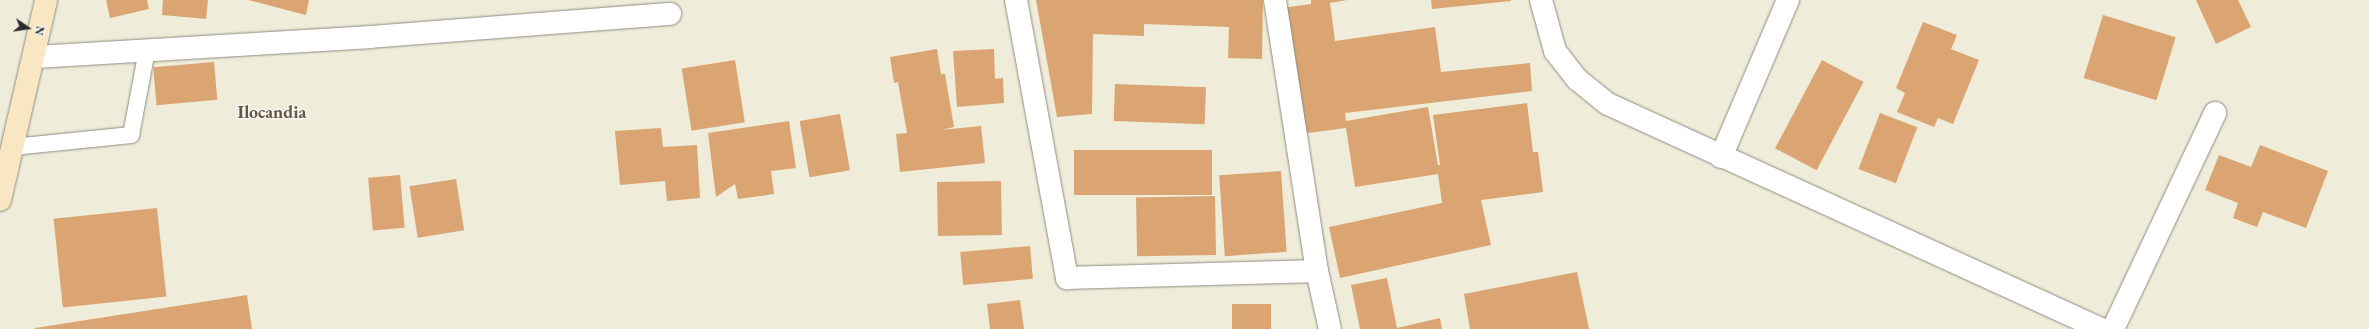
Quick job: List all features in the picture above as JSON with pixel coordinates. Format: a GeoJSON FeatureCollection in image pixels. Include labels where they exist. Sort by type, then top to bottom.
{"type":"FeatureCollection","features":[{"type":"Feature","properties":{"kind":"main road"},"geometry":{"type":"LineString","coordinates":[[0,200],[46,0]]}},
{"type":"Feature","properties":{"kind":"street"},"geometry":{"type":"LineString","coordinates":[[1016,0],[1067,278],[1317,271]]}},
{"type":"Feature","properties":{"kind":"street"},"geometry":{"type":"LineString","coordinates":[[1275,0],[1317,271],[1330,329]]}},
{"type":"Feature","properties":{"kind":"street"},"geometry":{"type":"LineString","coordinates":[[1541,0],[1555,51],[1578,80],[1608,104],[1721,157],[2101,329]]}},
{"type":"Feature","properties":{"kind":"street"},"geometry":{"type":"LineString","coordinates":[[1721,157],[1788,0]]}},
{"type":"Feature","properties":{"kind":"street"},"geometry":{"type":"LineString","coordinates":[[34,56],[369,37],[670,14]]}},
{"type":"Feature","properties":{"kind":"street"},"geometry":{"type":"LineString","coordinates":[[2113,329],[2215,113]]}},
{"type":"Feature","properties":{"kind":"lane"},"geometry":{"type":"LineString","coordinates":[[13,147],[131,135],[147,50]]}},
{"type":"Feature","properties":{"kind":"building"},"geometry":{"type":"Polygon","coordinates":[[[106,0],[147,0],[149,9],[110,18],[106,0]]]}},
{"type":"Feature","properties":{"kind":"building"},"geometry":{"type":"Polygon","coordinates":[[[163,0],[208,0],[206,19],[162,15],[163,0]]]}},
{"type":"Feature","properties":{"kind":"building"},"geometry":{"type":"Polygon","coordinates":[[[248,0],[309,0],[306,15],[248,0]]]}},
{"type":"Feature","properties":{"kind":"building"},"geometry":{"type":"Polygon","coordinates":[[[1036,0],[1263,0],[1262,59],[1228,58],[1229,27],[1144,24],[1144,36],[1093,34],[1092,114],[1057,117],[1036,0]]]}},
{"type":"Feature","properties":{"kind":"building"},"geometry":{"type":"Polygon","coordinates":[[[1311,0],[1347,0],[1330,3],[1335,41],[1435,27],[1441,72],[1530,63],[1532,91],[1345,113],[1346,121],[1428,107],[1438,165],[1440,165],[1433,115],[1527,103],[1533,152],[1538,152],[1543,192],[1481,200],[1491,245],[1340,278],[1329,227],[1442,203],[1438,174],[1355,187],[1346,128],[1300,134],[1282,8],[1311,4],[1311,0]]]}},
{"type":"Feature","properties":{"kind":"building"},"geometry":{"type":"Polygon","coordinates":[[[1431,0],[1511,0],[1511,1],[1432,9],[1431,0]]]}},
{"type":"Feature","properties":{"kind":"building"},"geometry":{"type":"Polygon","coordinates":[[[2196,0],[2238,0],[2251,27],[2216,44],[2196,0]]]}},
{"type":"Feature","properties":{"kind":"building"},"geometry":{"type":"Polygon","coordinates":[[[2103,15],[2176,37],[2156,100],[2084,78],[2103,15]]]}},
{"type":"Feature","properties":{"kind":"building"},"geometry":{"type":"Polygon","coordinates":[[[1923,22],[1957,35],[1951,49],[1979,60],[1953,124],[1938,118],[1934,127],[1897,112],[1905,93],[1896,88],[1923,22]]]}},
{"type":"Feature","properties":{"kind":"building"},"geometry":{"type":"Polygon","coordinates":[[[937,49],[941,74],[945,74],[954,127],[941,130],[981,126],[985,163],[900,172],[896,134],[907,133],[898,82],[894,83],[890,57],[937,49]]]}},
{"type":"Feature","properties":{"kind":"building"},"geometry":{"type":"Polygon","coordinates":[[[994,49],[995,79],[1003,78],[1004,103],[957,107],[953,51],[994,49]]]}},
{"type":"Feature","properties":{"kind":"building"},"geometry":{"type":"Polygon","coordinates":[[[735,60],[745,122],[692,131],[682,68],[735,60]]]}},
{"type":"Feature","properties":{"kind":"building"},"geometry":{"type":"Polygon","coordinates":[[[1822,60],[1863,82],[1817,170],[1775,148],[1822,60]]]}},
{"type":"Feature","properties":{"kind":"building"},"geometry":{"type":"Polygon","coordinates":[[[214,62],[217,100],[157,105],[153,67],[214,62]]]}},
{"type":"Feature","properties":{"kind":"building"},"geometry":{"type":"Polygon","coordinates":[[[1115,84],[1206,87],[1205,124],[1114,121],[1115,84]]]}},
{"type":"Feature","properties":{"kind":"building"},"geometry":{"type":"Polygon","coordinates":[[[1880,113],[1917,127],[1896,183],[1858,169],[1880,113]]]}},
{"type":"Feature","properties":{"kind":"building"},"geometry":{"type":"Polygon","coordinates":[[[840,114],[850,170],[810,177],[800,121],[840,114]]]}},
{"type":"Feature","properties":{"kind":"building"},"geometry":{"type":"Polygon","coordinates":[[[789,121],[796,168],[771,171],[774,194],[738,199],[735,184],[716,197],[708,133],[789,121]]]}},
{"type":"Feature","properties":{"kind":"building"},"geometry":{"type":"Polygon","coordinates":[[[661,128],[663,147],[697,145],[700,198],[667,201],[665,181],[620,185],[615,131],[661,128]]]}},
{"type":"Feature","properties":{"kind":"building"},"geometry":{"type":"Polygon","coordinates":[[[2260,145],[2328,171],[2306,228],[2263,212],[2257,227],[2233,218],[2238,203],[2205,190],[2219,155],[2251,167],[2260,145]]]}},
{"type":"Feature","properties":{"kind":"building"},"geometry":{"type":"Polygon","coordinates":[[[1074,150],[1212,150],[1212,195],[1074,195],[1074,150]]]}},
{"type":"Feature","properties":{"kind":"building"},"geometry":{"type":"Polygon","coordinates":[[[1281,171],[1287,252],[1225,256],[1219,175],[1281,171]]]}},
{"type":"Feature","properties":{"kind":"building"},"geometry":{"type":"Polygon","coordinates":[[[400,175],[405,228],[373,231],[368,178],[400,175]]]}},
{"type":"Feature","properties":{"kind":"building"},"geometry":{"type":"Polygon","coordinates":[[[456,179],[464,230],[418,238],[410,186],[456,179]]]}},
{"type":"Feature","properties":{"kind":"building"},"geometry":{"type":"Polygon","coordinates":[[[1001,181],[1002,235],[938,236],[937,182],[1001,181]]]}},
{"type":"Feature","properties":{"kind":"building"},"geometry":{"type":"Polygon","coordinates":[[[1215,196],[1216,255],[1137,256],[1136,197],[1215,196]]]}},
{"type":"Feature","properties":{"kind":"building"},"geometry":{"type":"Polygon","coordinates":[[[157,208],[166,297],[63,307],[54,219],[157,208]]]}},
{"type":"Feature","properties":{"kind":"building"},"geometry":{"type":"Polygon","coordinates":[[[1030,246],[1033,279],[963,285],[960,252],[1030,246]]]}},
{"type":"Feature","properties":{"kind":"building"},"geometry":{"type":"Polygon","coordinates":[[[1577,272],[1589,329],[1470,329],[1464,294],[1577,272]]]}},
{"type":"Feature","properties":{"kind":"building"},"geometry":{"type":"Polygon","coordinates":[[[1387,278],[1397,328],[1440,318],[1442,329],[1360,329],[1351,285],[1387,278]]]}},
{"type":"Feature","properties":{"kind":"building"},"geometry":{"type":"Polygon","coordinates":[[[247,295],[252,329],[35,329],[35,328],[247,295]]]}},
{"type":"Feature","properties":{"kind":"building"},"geometry":{"type":"Polygon","coordinates":[[[1020,300],[1024,329],[990,329],[987,304],[1020,300]]]}},
{"type":"Feature","properties":{"kind":"building"},"geometry":{"type":"Polygon","coordinates":[[[1232,304],[1271,304],[1271,329],[1232,329],[1232,304]]]}},
{"type":"Feature","properties":{"kind":"district","name":"Ilocandia"},"geometry":{"type":"Point","coordinates":[272,112]}}]}
